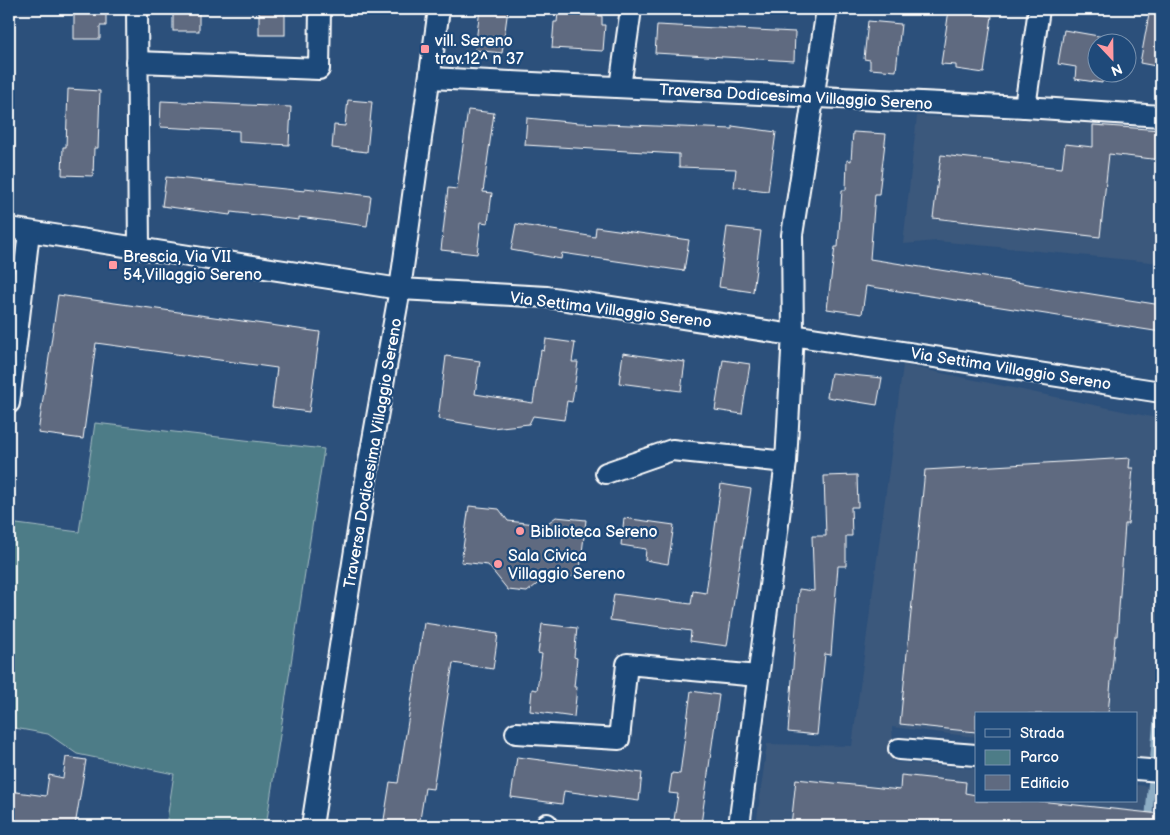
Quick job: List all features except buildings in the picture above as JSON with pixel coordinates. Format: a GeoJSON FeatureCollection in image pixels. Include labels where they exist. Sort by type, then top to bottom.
{"type":"FeatureCollection","features":[{"type":"Feature","properties":{"kind":"street"},"geometry":{"type":"LineString","coordinates":[[137,9],[139,248]]}},
{"type":"Feature","properties":{"kind":"street"},"geometry":{"type":"LineString","coordinates":[[137,62],[319,68],[320,9]]}},
{"type":"Feature","properties":{"kind":"street","name":"Traversa Dodicesima Villaggio Sereno"},"geometry":{"type":"LineString","coordinates":[[312,826],[367,473],[400,289],[439,9]]}},
{"type":"Feature","properties":{"kind":"street"},"geometry":{"type":"LineString","coordinates":[[620,87],[631,9]]}},
{"type":"Feature","properties":{"kind":"street"},"geometry":{"type":"LineString","coordinates":[[740,826],[786,462],[793,333],[792,235],[827,9]]}},
{"type":"Feature","properties":{"kind":"street"},"geometry":{"type":"LineString","coordinates":[[1025,107],[1039,9]]}},
{"type":"Feature","properties":{"kind":"street","name":"Traversa Dodicesima Villaggio Sereno"},"geometry":{"type":"LineString","coordinates":[[430,78],[1025,107],[1161,116]]}},
{"type":"Feature","properties":{"kind":"street","name":"Via Settima Villaggio Sereno"},"geometry":{"type":"LineString","coordinates":[[9,228],[400,289],[547,297],[793,333],[1161,392]]}},
{"type":"Feature","properties":{"kind":"street"},"geometry":{"type":"LineString","coordinates":[[9,403],[29,232]]}},
{"type":"Feature","properties":{"kind":"street"},"geometry":{"type":"LineString","coordinates":[[606,473],[672,450],[786,462]]}},
{"type":"Feature","properties":{"kind":"street"},"geometry":{"type":"LineString","coordinates":[[516,732],[619,739],[627,664],[758,676]]}},
{"type":"Feature","properties":{"kind":"street"},"geometry":{"type":"LineString","coordinates":[[899,749],[975,755]]}},
{"type":"Feature","properties":{"kind":"shaded area"},"geometry":{"type":"Polygon","coordinates":[[[917,116],[1161,124],[1161,263],[937,241],[903,244],[917,116]]]}},
{"type":"Feature","properties":{"kind":"shaded area"},"geometry":{"type":"Polygon","coordinates":[[[903,365],[1161,419],[1161,760],[1138,757],[1138,712],[975,712],[975,737],[892,727],[894,762],[975,769],[975,802],[1138,802],[1138,785],[1161,787],[1161,826],[756,826],[767,744],[852,746],[903,365]]]}},
{"type":"Feature","properties":{"kind":"green space"},"geometry":{"type":"Polygon","coordinates":[[[95,423],[324,449],[266,826],[166,826],[174,774],[77,754],[48,734],[9,727],[9,523],[79,532],[95,423]]]}},
{"type":"Feature","properties":{"kind":"waterway"},"geometry":{"type":"LineString","coordinates":[[1148,826],[1161,670]]}},
{"type":"Feature","properties":{"kind":"place","name":"vill. Sereno trav.12^ n 37"},"geometry":{"type":"Point","coordinates":[425,49]}},
{"type":"Feature","properties":{"kind":"place","name":"Brescia, Via VII 54,Villaggio Sereno"},"geometry":{"type":"Point","coordinates":[113,265]}},
{"type":"Feature","properties":{"kind":"place","name":"Biblioteca Sereno"},"geometry":{"type":"Point","coordinates":[520,531]}},
{"type":"Feature","properties":{"kind":"place","name":"Sala Civica Villaggio Sereno"},"geometry":{"type":"Point","coordinates":[498,564]}}]}
